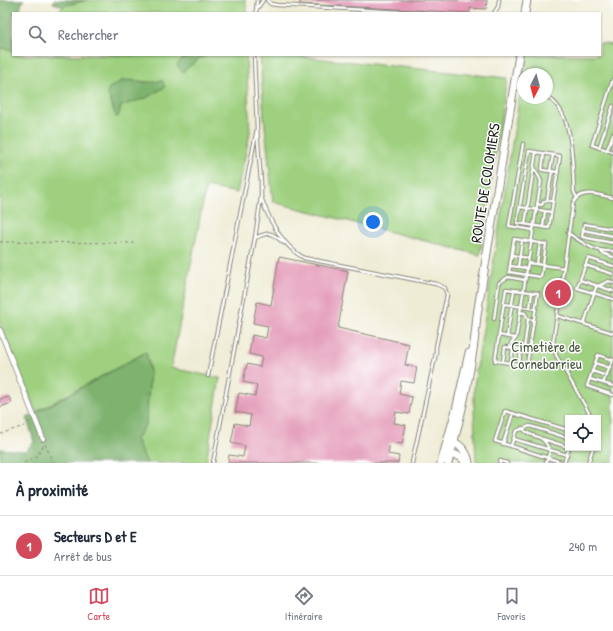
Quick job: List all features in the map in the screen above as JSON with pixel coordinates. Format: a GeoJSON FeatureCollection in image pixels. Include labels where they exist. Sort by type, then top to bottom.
{"type":"FeatureCollection","features":[{"type":"Feature","properties":{"kind":"main road"},"geometry":{"type":"LineString","coordinates":[[525,12],[527,0]]}},
{"type":"Feature","properties":{"kind":"main road","name":"ROUTE DE COLOMIERS"},"geometry":{"type":"LineString","coordinates":[[441,463],[451,444],[462,414],[470,374],[477,315],[518,56]]}},
{"type":"Feature","properties":{"kind":"main road"},"geometry":{"type":"LineString","coordinates":[[448,463],[451,444],[460,446],[466,452],[467,463]]}},
{"type":"Feature","properties":{"kind":"main road"},"geometry":{"type":"LineString","coordinates":[[450,453],[460,457],[467,463]]}},
{"type":"Feature","properties":{"kind":"street"},"geometry":{"type":"LineString","coordinates":[[0,330],[44,441]]}},
{"type":"Feature","properties":{"kind":"lane"},"geometry":{"type":"LineString","coordinates":[[256,12],[257,0]]}},
{"type":"Feature","properties":{"kind":"lane"},"geometry":{"type":"LineString","coordinates":[[257,9],[263,0]]}},
{"type":"Feature","properties":{"kind":"lane"},"geometry":{"type":"LineString","coordinates":[[267,0],[272,4],[277,5],[402,12]]}},
{"type":"Feature","properties":{"kind":"lane"},"geometry":{"type":"LineString","coordinates":[[495,12],[498,7],[499,0]]}},
{"type":"Feature","properties":{"kind":"lane"},"geometry":{"type":"LineString","coordinates":[[213,463],[255,238],[261,196],[254,56]]}},
{"type":"Feature","properties":{"kind":"lane"},"geometry":{"type":"LineString","coordinates":[[613,79],[592,145],[613,152]]}},
{"type":"Feature","properties":{"kind":"lane"},"geometry":{"type":"LineString","coordinates":[[553,101],[557,104],[561,112],[569,134],[572,148],[574,192],[577,198]]}},
{"type":"Feature","properties":{"kind":"lane"},"geometry":{"type":"LineString","coordinates":[[599,148],[613,106]]}},
{"type":"Feature","properties":{"kind":"lane"},"geometry":{"type":"LineString","coordinates":[[208,376],[257,129]]}},
{"type":"Feature","properties":{"kind":"lane"},"geometry":{"type":"LineString","coordinates":[[607,150],[613,134]]}},
{"type":"Feature","properties":{"kind":"lane"},"geometry":{"type":"LineString","coordinates":[[523,144],[509,226],[533,230]]}},
{"type":"Feature","properties":{"kind":"lane"},"geometry":{"type":"LineString","coordinates":[[529,151],[544,153],[560,156],[549,228],[517,223],[529,151]]}},
{"type":"Feature","properties":{"kind":"lane"},"geometry":{"type":"LineString","coordinates":[[525,224],[536,152]]}},
{"type":"Feature","properties":{"kind":"lane"},"geometry":{"type":"LineString","coordinates":[[542,170],[544,153]]}},
{"type":"Feature","properties":{"kind":"lane"},"geometry":{"type":"LineString","coordinates":[[537,204],[542,205],[544,201],[547,200],[553,155]]}},
{"type":"Feature","properties":{"kind":"lane"},"geometry":{"type":"LineString","coordinates":[[511,363],[511,343],[516,338],[542,180],[534,168]]}},
{"type":"Feature","properties":{"kind":"lane"},"geometry":{"type":"LineString","coordinates":[[532,178],[542,170],[558,172]]}},
{"type":"Feature","properties":{"kind":"lane"},"geometry":{"type":"LineString","coordinates":[[590,415],[556,355],[554,343],[573,203],[577,198],[589,193],[613,198]]}},
{"type":"Feature","properties":{"kind":"lane"},"geometry":{"type":"LineString","coordinates":[[261,196],[268,217],[286,244]]}},
{"type":"Feature","properties":{"kind":"lane"},"geometry":{"type":"LineString","coordinates":[[547,200],[553,201]]}},
{"type":"Feature","properties":{"kind":"lane"},"geometry":{"type":"LineString","coordinates":[[520,207],[551,212]]}},
{"type":"Feature","properties":{"kind":"lane"},"geometry":{"type":"LineString","coordinates":[[543,227],[545,211]]}},
{"type":"Feature","properties":{"kind":"lane"},"geometry":{"type":"LineString","coordinates":[[613,229],[584,224],[582,237],[613,243]]}},
{"type":"Feature","properties":{"kind":"lane"},"geometry":{"type":"LineString","coordinates":[[583,230],[613,236]]}},
{"type":"Feature","properties":{"kind":"lane"},"geometry":{"type":"LineString","coordinates":[[255,238],[266,233],[272,234],[286,244],[296,254],[304,258],[436,284],[445,288],[447,295],[412,463]]}},
{"type":"Feature","properties":{"kind":"lane"},"geometry":{"type":"LineString","coordinates":[[568,233],[591,248],[601,251],[613,251]]}},
{"type":"Feature","properties":{"kind":"lane"},"geometry":{"type":"LineString","coordinates":[[514,239],[531,242],[546,244],[541,277],[509,272],[514,239]]}},
{"type":"Feature","properties":{"kind":"lane"},"geometry":{"type":"LineString","coordinates":[[518,267],[522,240]]}},
{"type":"Feature","properties":{"kind":"lane"},"geometry":{"type":"LineString","coordinates":[[537,264],[540,243]]}},
{"type":"Feature","properties":{"kind":"lane"},"geometry":{"type":"LineString","coordinates":[[601,251],[602,253],[613,257]]}},
{"type":"Feature","properties":{"kind":"lane"},"geometry":{"type":"LineString","coordinates":[[512,255],[528,258]]}},
{"type":"Feature","properties":{"kind":"lane"},"geometry":{"type":"LineString","coordinates":[[613,266],[588,258],[577,288],[613,300]]}},
{"type":"Feature","properties":{"kind":"lane"},"geometry":{"type":"LineString","coordinates":[[528,263],[564,268]]}},
{"type":"Feature","properties":{"kind":"lane"},"geometry":{"type":"LineString","coordinates":[[585,265],[613,274]]}},
{"type":"Feature","properties":{"kind":"lane"},"geometry":{"type":"LineString","coordinates":[[510,266],[527,268]]}},
{"type":"Feature","properties":{"kind":"lane"},"geometry":{"type":"LineString","coordinates":[[494,319],[499,283],[508,277],[525,280]]}},
{"type":"Feature","properties":{"kind":"lane"},"geometry":{"type":"LineString","coordinates":[[580,280],[613,291]]}},
{"type":"Feature","properties":{"kind":"lane"},"geometry":{"type":"LineString","coordinates":[[584,324],[596,287],[609,282],[613,283]]}},
{"type":"Feature","properties":{"kind":"lane"},"geometry":{"type":"LineString","coordinates":[[506,289],[523,291],[538,293],[527,365],[495,361],[506,289]]}},
{"type":"Feature","properties":{"kind":"lane"},"geometry":{"type":"LineString","coordinates":[[507,337],[514,290]]}},
{"type":"Feature","properties":{"kind":"lane"},"geometry":{"type":"LineString","coordinates":[[530,308],[532,292]]}},
{"type":"Feature","properties":{"kind":"lane"},"geometry":{"type":"LineString","coordinates":[[504,304],[536,309]]}},
{"type":"Feature","properties":{"kind":"lane"},"geometry":{"type":"LineString","coordinates":[[519,364],[528,319],[525,313],[520,312]]}},
{"type":"Feature","properties":{"kind":"lane"},"geometry":{"type":"LineString","coordinates":[[558,316],[613,333]]}},
{"type":"Feature","properties":{"kind":"lane"},"geometry":{"type":"LineString","coordinates":[[528,319],[534,320]]}},
{"type":"Feature","properties":{"kind":"lane"},"geometry":{"type":"LineString","coordinates":[[499,335],[516,338]]}},
{"type":"Feature","properties":{"kind":"lane"},"geometry":{"type":"LineString","coordinates":[[503,362],[505,347],[529,350]]}},
{"type":"Feature","properties":{"kind":"lane"},"geometry":{"type":"LineString","coordinates":[[603,383],[613,360],[598,355],[587,386],[613,395]]}},
{"type":"Feature","properties":{"kind":"lane"},"geometry":{"type":"LineString","coordinates":[[595,363],[610,368]]}},
{"type":"Feature","properties":{"kind":"lane"},"geometry":{"type":"LineString","coordinates":[[592,371],[607,376]]}},
{"type":"Feature","properties":{"kind":"lane"},"geometry":{"type":"LineString","coordinates":[[590,378],[613,386]]}},
{"type":"Feature","properties":{"kind":"lane"},"geometry":{"type":"LineString","coordinates":[[565,429],[506,411],[496,441],[564,463],[568,451]]}},
{"type":"Feature","properties":{"kind":"lane"},"geometry":{"type":"LineString","coordinates":[[503,444],[513,413]]}},
{"type":"Feature","properties":{"kind":"lane"},"geometry":{"type":"LineString","coordinates":[[511,446],[516,431],[530,426],[565,437]]}},
{"type":"Feature","properties":{"kind":"lane"},"geometry":{"type":"LineString","coordinates":[[522,428],[527,434],[565,447]]}},
{"type":"Feature","properties":{"kind":"lane"},"geometry":{"type":"LineString","coordinates":[[514,439],[567,455]]}},
{"type":"Feature","properties":{"kind":"lane"},"geometry":{"type":"LineString","coordinates":[[543,439],[550,450],[546,463]]}},
{"type":"Feature","properties":{"kind":"lane"},"geometry":{"type":"LineString","coordinates":[[588,463],[592,451]]}},
{"type":"Feature","properties":{"kind":"lane"},"geometry":{"type":"LineString","coordinates":[[500,463],[500,461],[507,463]]}},
{"type":"Feature","properties":{"kind":"path"},"geometry":{"type":"LineString","coordinates":[[0,242],[134,243]]}},
{"type":"Feature","properties":{"kind":"path"},"geometry":{"type":"LineString","coordinates":[[0,434],[24,426],[35,417]]}},
{"type":"Feature","properties":{"kind":"path"},"geometry":{"type":"LineString","coordinates":[[24,463],[37,456],[44,441]]}},
{"type":"Feature","properties":{"kind":"path"},"geometry":{"type":"LineString","coordinates":[[44,441],[53,463]]}},
{"type":"Feature","properties":{"kind":"green space"},"geometry":{"type":"Polygon","coordinates":[[[0,0],[24,0],[21,5],[20,12],[12,12],[12,50],[0,48],[0,0]]]}},
{"type":"Feature","properties":{"kind":"green space"},"geometry":{"type":"Polygon","coordinates":[[[54,0],[87,0],[63,6],[53,3],[54,0]]]}},
{"type":"Feature","properties":{"kind":"green space"},"geometry":{"type":"Polygon","coordinates":[[[87,0],[246,0],[246,12],[59,12],[63,6],[87,0]]]}},
{"type":"Feature","properties":{"kind":"green space","name":"Cimetière de Cornebarrieu"},"geometry":{"type":"Polygon","coordinates":[[[601,43],[613,45],[613,463],[476,463],[474,386],[518,104],[553,104],[553,68],[524,68],[526,56],[601,56],[601,43]]]}},
{"type":"Feature","properties":{"kind":"green space"},"geometry":{"type":"Polygon","coordinates":[[[0,48],[12,50],[12,56],[190,56],[182,59],[182,72],[200,58],[205,56],[246,56],[250,133],[237,193],[206,187],[171,368],[220,378],[206,463],[147,463],[136,439],[146,424],[150,372],[146,352],[36,412],[0,325],[0,48]],[[132,80],[110,98],[112,107],[118,117],[121,106],[162,81],[154,83],[132,80]]]}},
{"type":"Feature","properties":{"kind":"green space"},"geometry":{"type":"Polygon","coordinates":[[[190,56],[205,56],[200,58],[182,72],[177,65],[182,59],[190,56]]]}},
{"type":"Feature","properties":{"kind":"green space"},"geometry":{"type":"Polygon","coordinates":[[[260,56],[295,56],[507,78],[480,255],[273,202],[264,117],[260,56]]]}},
{"type":"Feature","properties":{"kind":"green space"},"geometry":{"type":"Polygon","coordinates":[[[123,80],[148,82],[162,80],[165,87],[146,98],[121,106],[118,117],[116,117],[107,94],[109,88],[123,80]]]}},
{"type":"Feature","properties":{"kind":"green space"},"geometry":{"type":"Polygon","coordinates":[[[146,352],[150,372],[146,424],[136,439],[147,463],[0,463],[0,449],[25,451],[34,442],[27,418],[146,352]]]}},
{"type":"Feature","properties":{"kind":"building"},"geometry":{"type":"Polygon","coordinates":[[[300,0],[487,0],[486,9],[470,8],[470,12],[300,4],[300,0]]]}},
{"type":"Feature","properties":{"kind":"building"},"geometry":{"type":"Polygon","coordinates":[[[279,257],[348,271],[338,328],[409,344],[405,365],[417,367],[414,383],[401,381],[399,394],[412,397],[409,414],[396,412],[394,423],[406,425],[402,444],[390,442],[388,454],[399,456],[398,463],[228,463],[229,455],[243,457],[245,446],[231,443],[235,423],[249,426],[251,415],[235,412],[239,393],[255,396],[257,385],[243,382],[247,364],[260,367],[262,357],[249,354],[252,335],[266,338],[268,326],[253,323],[257,302],[271,305],[279,257]]]}},
{"type":"Feature","properties":{"kind":"building"},"geometry":{"type":"Polygon","coordinates":[[[9,397],[12,403],[0,407],[0,399],[9,397]]]}},
{"type":"Feature","properties":{"kind":"place","name":"Secteurs D et E"},"geometry":{"type":"Point","coordinates":[558,293]}}]}
